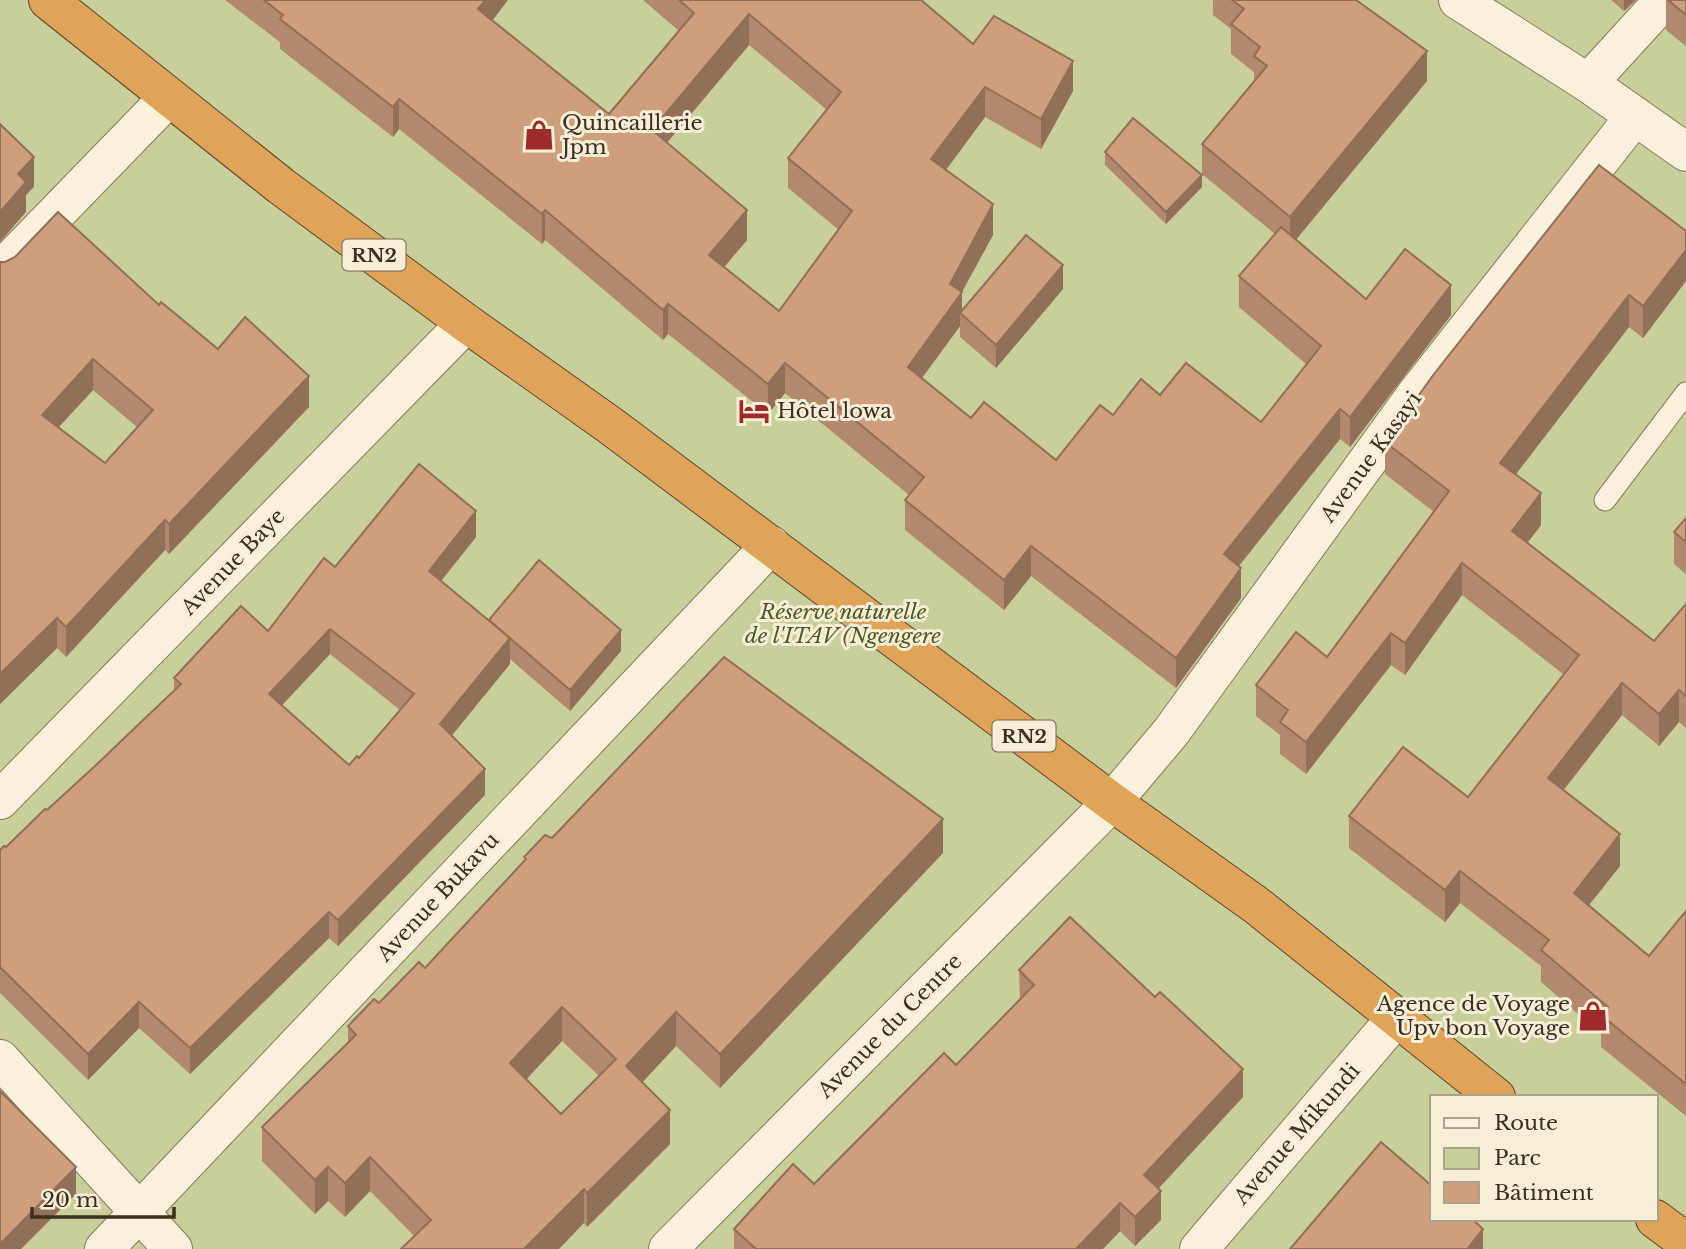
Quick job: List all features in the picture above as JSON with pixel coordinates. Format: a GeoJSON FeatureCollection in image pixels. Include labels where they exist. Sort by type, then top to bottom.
{"type":"FeatureCollection","features":[{"type":"Feature","properties":{"kind":"highway","name":"RN2"},"geometry":{"type":"LineString","coordinates":[[48,0],[281,186],[611,426],[1112,802],[1256,905],[1493,1095]]}},
{"type":"Feature","properties":{"kind":"highway"},"geometry":{"type":"LineString","coordinates":[[1658,1221],[1686,1242]]}},
{"type":"Feature","properties":{"kind":"street"},"geometry":{"type":"LineString","coordinates":[[1458,0],[1588,83],[1686,152]]}},
{"type":"Feature","properties":{"kind":"street"},"geometry":{"type":"LineString","coordinates":[[1588,83],[1664,0]]}},
{"type":"Feature","properties":{"kind":"street"},"geometry":{"type":"LineString","coordinates":[[0,271],[169,97]]}},
{"type":"Feature","properties":{"kind":"street","name":"Avenue Kasayi"},"geometry":{"type":"LineString","coordinates":[[1112,802],[1171,732],[1417,393],[1635,116]]}},
{"type":"Feature","properties":{"kind":"street","name":"Avenue Baye"},"geometry":{"type":"LineString","coordinates":[[0,800],[466,323]]}},
{"type":"Feature","properties":{"kind":"street","name":"Avenue Bukavu"},"geometry":{"type":"LineString","coordinates":[[104,1249],[771,545]]}},
{"type":"Feature","properties":{"kind":"street","name":"Avenue du Centre"},"geometry":{"type":"LineString","coordinates":[[668,1249],[1112,802]]}},
{"type":"Feature","properties":{"kind":"street","name":"Avenue Mikundi"},"geometry":{"type":"LineString","coordinates":[[1199,1249],[1396,1018]]}},
{"type":"Feature","properties":{"kind":"street"},"geometry":{"type":"LineString","coordinates":[[0,1059],[173,1249]]}},
{"type":"Feature","properties":{"kind":"lane"},"geometry":{"type":"LineString","coordinates":[[1605,500],[1686,393]]}},
{"type":"Feature","properties":{"kind":"green space","name":"Réserve naturelle de l'ITAV (Ngengere"},"geometry":{"type":"Polygon","coordinates":[[[0,0],[1686,0],[1686,1249],[0,1249],[0,0]]]}},
{"type":"Feature","properties":{"kind":"building"},"geometry":{"type":"Polygon","coordinates":[[[264,0],[485,0],[478,9],[609,114],[694,13],[679,0],[921,0],[973,44],[994,16],[1073,61],[1041,119],[985,87],[931,159],[993,204],[950,284],[962,292],[908,367],[971,418],[984,402],[1056,460],[1100,405],[1113,415],[1141,379],[1160,395],[1186,363],[1261,422],[1321,346],[1239,276],[1281,227],[1366,299],[1405,249],[1451,285],[1350,417],[1340,409],[1224,554],[1241,568],[1176,658],[1031,546],[1004,580],[905,500],[924,477],[785,363],[768,384],[668,304],[663,310],[545,210],[542,214],[399,99],[393,107],[280,19],[283,15],[264,0]],[[749,14],[652,130],[747,210],[709,255],[779,311],[852,211],[788,158],[841,92],[749,14]]]}},
{"type":"Feature","properties":{"kind":"building"},"geometry":{"type":"Polygon","coordinates":[[[1232,0],[1356,0],[1427,51],[1290,217],[1202,144],[1267,66],[1254,56],[1260,47],[1231,24],[1244,9],[1232,0]]]}},
{"type":"Feature","properties":{"kind":"building"},"geometry":{"type":"Polygon","coordinates":[[[1668,0],[1686,0],[1686,15],[1668,0]]]}},
{"type":"Feature","properties":{"kind":"building"},"geometry":{"type":"Polygon","coordinates":[[[1133,118],[1202,175],[1166,212],[1105,152],[1133,118]]]}},
{"type":"Feature","properties":{"kind":"building"},"geometry":{"type":"Polygon","coordinates":[[[0,124],[34,157],[18,174],[26,182],[0,212],[0,124]]]}},
{"type":"Feature","properties":{"kind":"building"},"geometry":{"type":"Polygon","coordinates":[[[1599,165],[1686,231],[1686,250],[1643,306],[1629,295],[1500,463],[1541,493],[1512,531],[1654,641],[1686,604],[1686,696],[1679,690],[1659,714],[1622,683],[1548,778],[1620,834],[1574,893],[1649,956],[1686,911],[1686,1084],[1601,1015],[1608,1007],[1541,950],[1549,940],[1460,871],[1445,890],[1349,816],[1403,747],[1468,797],[1579,655],[1462,563],[1405,643],[1391,633],[1306,742],[1280,722],[1288,710],[1256,685],[1296,632],[1327,657],[1449,491],[1385,442],[1434,374],[1599,165]]]}},
{"type":"Feature","properties":{"kind":"building"},"geometry":{"type":"Polygon","coordinates":[[[58,212],[159,305],[161,302],[218,349],[245,317],[309,376],[169,524],[165,520],[66,627],[57,618],[0,674],[0,262],[15,257],[58,212]],[[93,359],[42,415],[105,463],[153,410],[93,359]]]}},
{"type":"Feature","properties":{"kind":"building"},"geometry":{"type":"Polygon","coordinates":[[[1026,235],[1063,265],[996,345],[960,313],[1026,235]]]}},
{"type":"Feature","properties":{"kind":"building"},"geometry":{"type":"Polygon","coordinates":[[[419,464],[476,511],[429,571],[510,638],[440,724],[485,769],[338,920],[329,912],[190,1048],[139,1002],[88,1054],[0,967],[0,850],[95,766],[181,684],[174,678],[241,606],[268,631],[324,558],[335,567],[419,464]],[[330,629],[269,694],[349,765],[357,756],[359,758],[414,694],[330,629]]]}},
{"type":"Feature","properties":{"kind":"building"},"geometry":{"type":"Polygon","coordinates":[[[1686,518],[1686,542],[1674,532],[1686,518]]]}},
{"type":"Feature","properties":{"kind":"building"},"geometry":{"type":"Polygon","coordinates":[[[539,560],[621,630],[570,690],[489,620],[539,560]]]}},
{"type":"Feature","properties":{"kind":"building"},"geometry":{"type":"Polygon","coordinates":[[[724,657],[943,819],[720,1054],[676,1012],[626,1066],[670,1110],[587,1193],[584,1189],[524,1249],[401,1249],[431,1220],[370,1157],[345,1183],[328,1167],[315,1180],[262,1127],[356,1035],[348,1026],[374,999],[379,1003],[419,962],[425,968],[545,835],[552,838],[724,657]],[[562,1007],[510,1063],[561,1114],[616,1059],[562,1007]]]}},
{"type":"Feature","properties":{"kind":"building"},"geometry":{"type":"Polygon","coordinates":[[[1070,917],[1155,997],[1160,992],[1243,1069],[1144,1175],[1161,1191],[1135,1217],[1120,1203],[1076,1249],[756,1249],[734,1229],[793,1164],[814,1184],[944,1053],[956,1065],[1034,985],[1019,970],[1070,917]]]}},
{"type":"Feature","properties":{"kind":"building"},"geometry":{"type":"Polygon","coordinates":[[[0,1091],[76,1167],[0,1244],[0,1091]]]}},
{"type":"Feature","properties":{"kind":"building"},"geometry":{"type":"Polygon","coordinates":[[[1381,1142],[1430,1184],[1430,1221],[1474,1221],[1483,1229],[1467,1249],[1290,1249],[1381,1142]]]}},
{"type":"Feature","properties":{"kind":"place","name":"Quincaillerie Jpm"},"geometry":{"type":"Point","coordinates":[539,135]}},
{"type":"Feature","properties":{"kind":"place","name":"Hôtel lowa"},"geometry":{"type":"Point","coordinates":[754,411]}},
{"type":"Feature","properties":{"kind":"place","name":"Agence de Voyage Upv bon Voyage"},"geometry":{"type":"Point","coordinates":[1593,1016]}}]}
